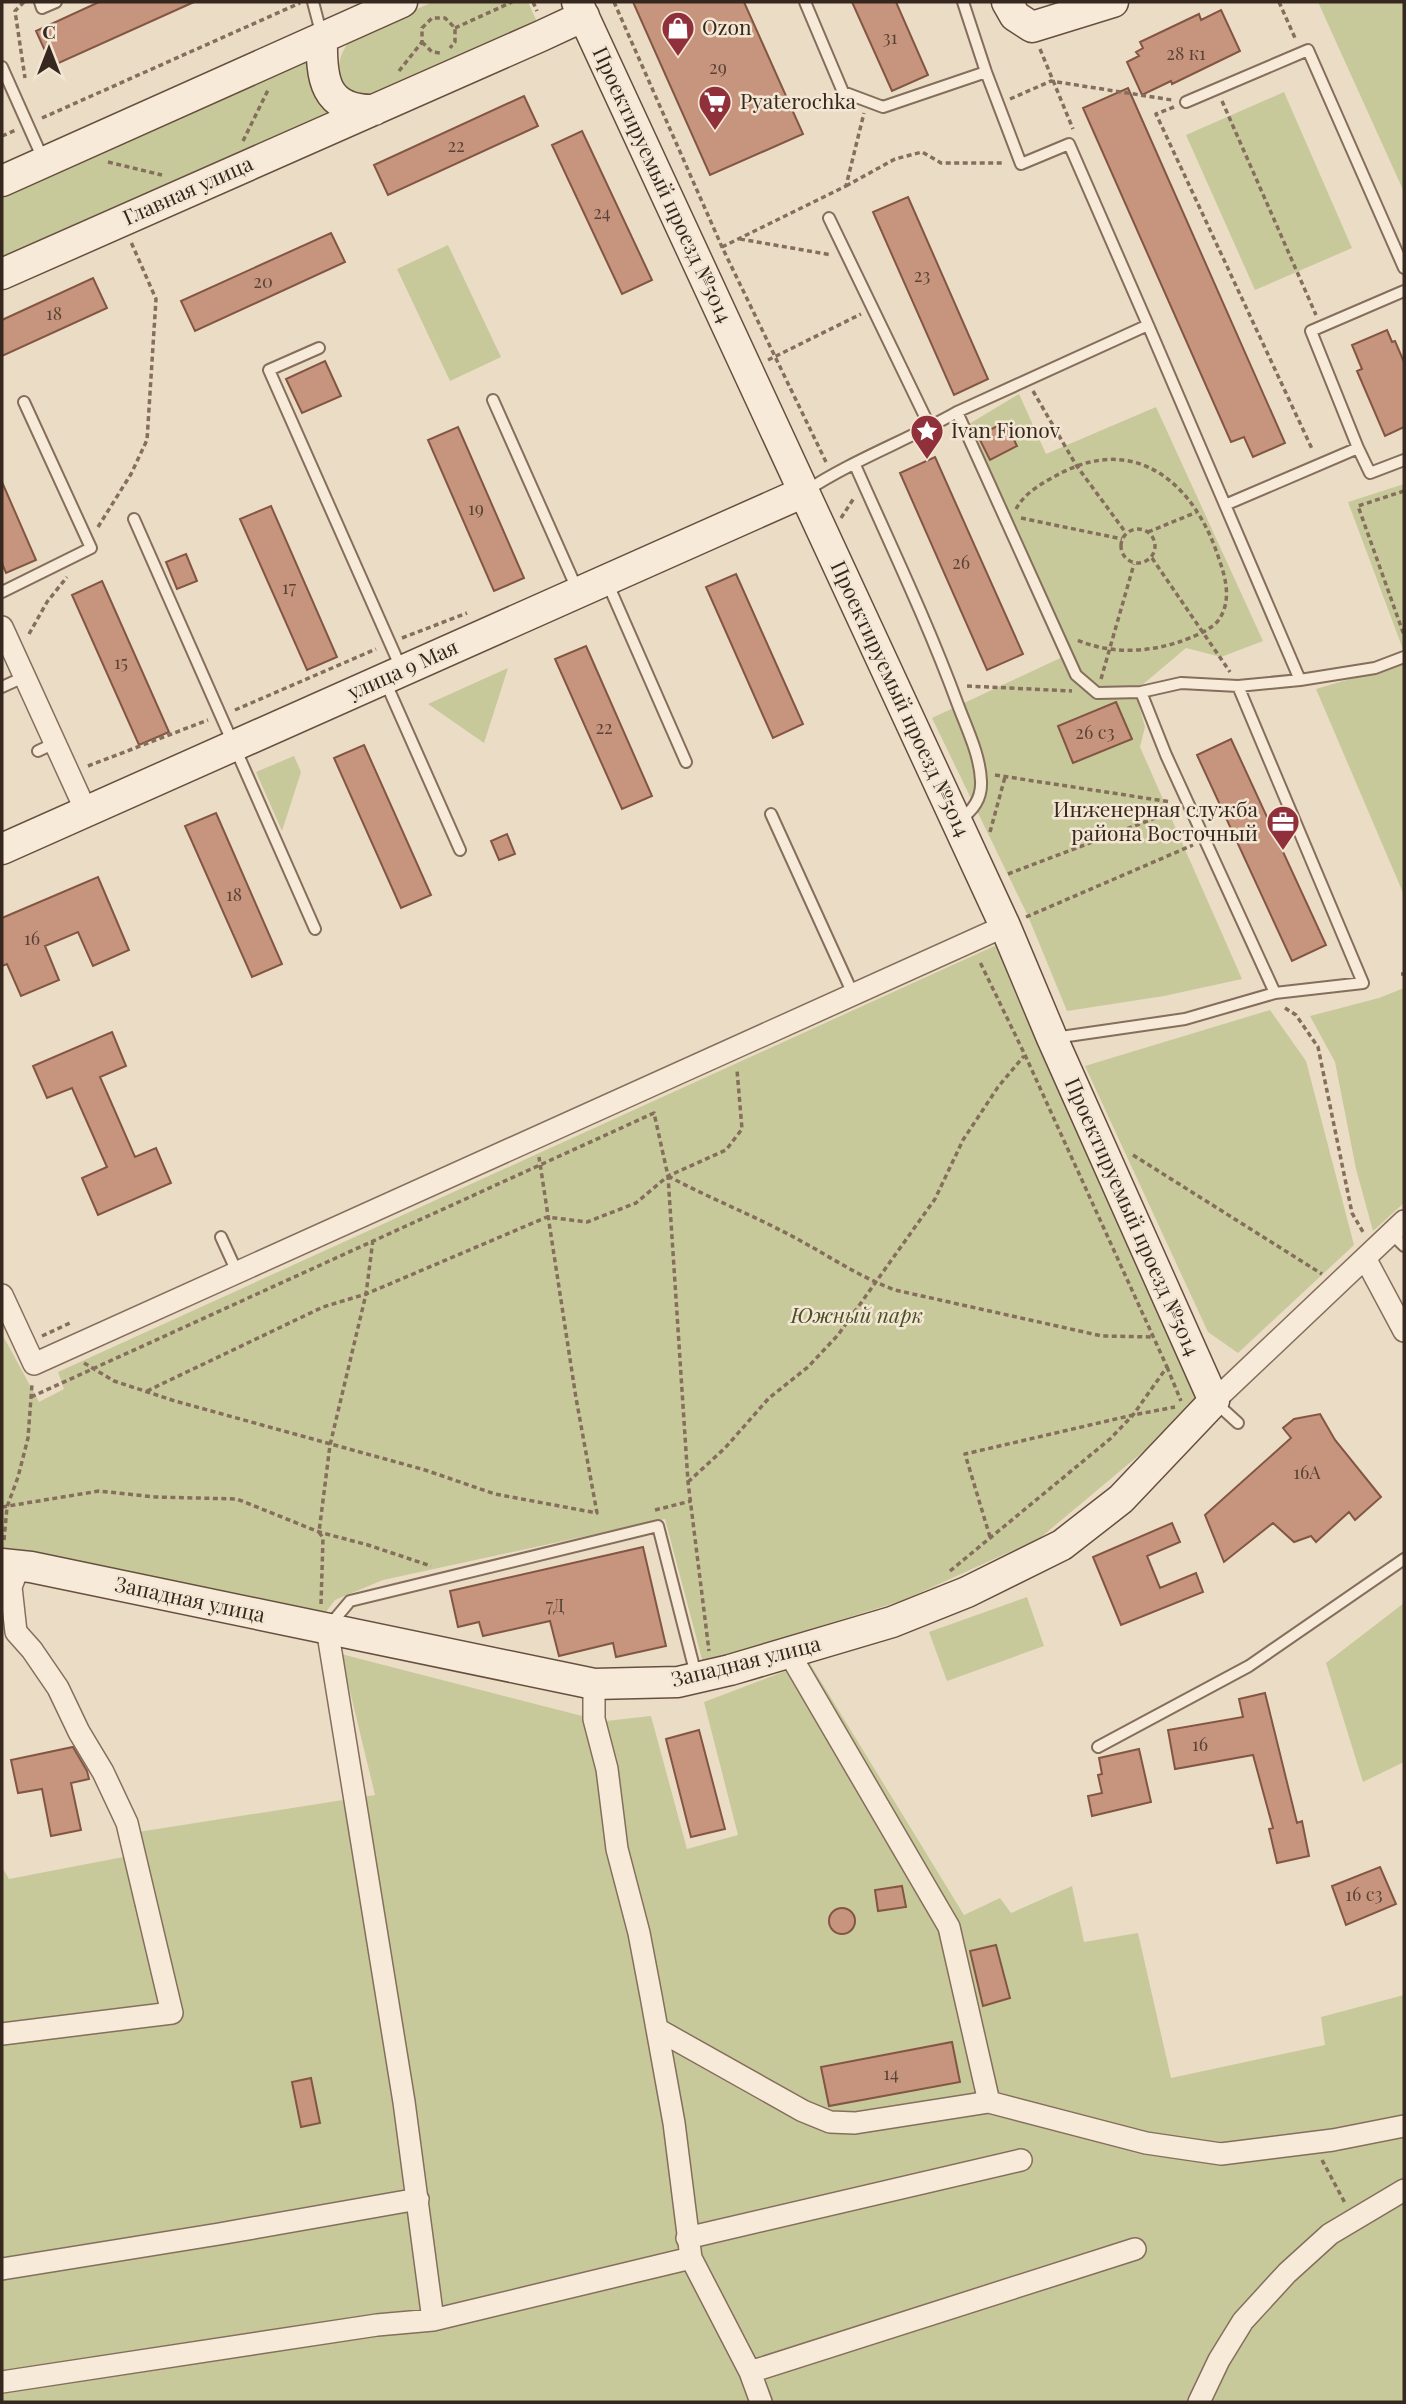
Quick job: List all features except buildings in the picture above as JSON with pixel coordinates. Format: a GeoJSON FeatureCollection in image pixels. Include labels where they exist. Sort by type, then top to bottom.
{"type":"FeatureCollection","features":[{"type":"Feature","properties":{"kind":"street"},"geometry":{"type":"LineString","coordinates":[[2,181],[402,2]]}},
{"type":"Feature","properties":{"kind":"street"},"geometry":{"type":"LineString","coordinates":[[1007,2],[1015,16],[1032,27],[1113,2]]}},
{"type":"Feature","properties":{"kind":"street","name":"Главная улица"},"geometry":{"type":"LineString","coordinates":[[2,274],[374,110],[580,9]]}},
{"type":"Feature","properties":{"kind":"street","name":"Проектируемый проезд №5014"},"geometry":{"type":"LineString","coordinates":[[580,9],[1005,926],[1214,1401]]}},
{"type":"Feature","properties":{"kind":"street"},"geometry":{"type":"LineString","coordinates":[[322,38],[325,81],[332,94],[344,104],[358,110],[374,110]]}},
{"type":"Feature","properties":{"kind":"street","name":"улица 9 Мая"},"geometry":{"type":"LineString","coordinates":[[2,849],[804,492]]}},
{"type":"Feature","properties":{"kind":"street"},"geometry":{"type":"LineString","coordinates":[[2,627],[20,667],[47,747],[86,811]]}},
{"type":"Feature","properties":{"kind":"street"},"geometry":{"type":"LineString","coordinates":[[2,1295],[34,1364],[1005,926]]}},
{"type":"Feature","properties":{"kind":"street"},"geometry":{"type":"LineString","coordinates":[[1214,1401],[1365,1258],[1400,1234]]}},
{"type":"Feature","properties":{"kind":"street"},"geometry":{"type":"LineString","coordinates":[[1365,1258],[1404,1331]]}},
{"type":"Feature","properties":{"kind":"street","name":"Западная улица"},"geometry":{"type":"LineString","coordinates":[[8,1565],[594,1684],[678,1682],[892,1622],[967,1592],[1062,1545],[1121,1499],[1214,1401]]}},
{"type":"Feature","properties":{"kind":"street"},"geometry":{"type":"LineString","coordinates":[[2,2034],[172,2013],[127,1823],[58,1688],[16,1632],[8,1565]]}},
{"type":"Feature","properties":{"kind":"street"},"geometry":{"type":"LineString","coordinates":[[324,1628],[418,2199],[433,2320]]}},
{"type":"Feature","properties":{"kind":"street"},"geometry":{"type":"LineString","coordinates":[[789,1653],[949,1927],[989,2102]]}},
{"type":"Feature","properties":{"kind":"street"},"geometry":{"type":"LineString","coordinates":[[594,1684],[594,1719],[607,1769],[617,1849],[639,1933],[674,2123],[689,2248],[750,2372],[761,2402]]}},
{"type":"Feature","properties":{"kind":"street"},"geometry":{"type":"LineString","coordinates":[[657,2029],[803,2111],[830,2122],[855,2123],[989,2102],[1146,2143],[1221,2154],[1313,2143],[1404,2126]]}},
{"type":"Feature","properties":{"kind":"street"},"geometry":{"type":"LineString","coordinates":[[2,2382],[377,2325],[433,2320],[689,2248],[1021,2160]]}},
{"type":"Feature","properties":{"kind":"street"},"geometry":{"type":"LineString","coordinates":[[1199,2402],[1219,2360],[1243,2321],[1296,2265],[1330,2234],[1404,2190]]}},
{"type":"Feature","properties":{"kind":"street"},"geometry":{"type":"LineString","coordinates":[[2,2269],[418,2199]]}},
{"type":"Feature","properties":{"kind":"street"},"geometry":{"type":"LineString","coordinates":[[750,2372],[1135,2249]]}},
{"type":"Feature","properties":{"kind":"lane"},"geometry":{"type":"LineString","coordinates":[[40,2],[42,8],[56,2]]}},
{"type":"Feature","properties":{"kind":"lane"},"geometry":{"type":"LineString","coordinates":[[313,2],[322,38]]}},
{"type":"Feature","properties":{"kind":"lane"},"geometry":{"type":"LineString","coordinates":[[805,2],[843,92],[883,107],[986,72]]}},
{"type":"Feature","properties":{"kind":"lane"},"geometry":{"type":"LineString","coordinates":[[963,2],[1021,164],[1069,144],[1300,680]]}},
{"type":"Feature","properties":{"kind":"lane"},"geometry":{"type":"LineString","coordinates":[[1186,102],[1308,50],[1404,268]]}},
{"type":"Feature","properties":{"kind":"lane"},"geometry":{"type":"LineString","coordinates":[[2,67],[44,162]]}},
{"type":"Feature","properties":{"kind":"lane"},"geometry":{"type":"LineString","coordinates":[[829,218],[930,428]]}},
{"type":"Feature","properties":{"kind":"lane"},"geometry":{"type":"LineString","coordinates":[[1404,291],[1311,331],[1370,473],[1404,460]]}},
{"type":"Feature","properties":{"kind":"lane"},"geometry":{"type":"LineString","coordinates":[[804,492],[832,474],[930,428],[957,412],[1148,325]]}},
{"type":"Feature","properties":{"kind":"lane"},"geometry":{"type":"LineString","coordinates":[[319,348],[269,370],[391,642],[393,674],[460,850]]}},
{"type":"Feature","properties":{"kind":"lane"},"geometry":{"type":"LineString","coordinates":[[493,400],[578,592]]}},
{"type":"Feature","properties":{"kind":"lane"},"geometry":{"type":"LineString","coordinates":[[2,592],[91,548],[24,402]]}},
{"type":"Feature","properties":{"kind":"lane"},"geometry":{"type":"LineString","coordinates":[[957,412],[1076,675],[1097,692],[1141,692],[1181,683],[1238,686],[1300,680],[1375,668],[1404,657]]}},
{"type":"Feature","properties":{"kind":"lane"},"geometry":{"type":"LineString","coordinates":[[1225,505],[1359,448]]}},
{"type":"Feature","properties":{"kind":"lane"},"geometry":{"type":"LineString","coordinates":[[855,465],[952,685],[975,752],[981,783],[979,799],[970,812],[957,821]]}},
{"type":"Feature","properties":{"kind":"lane"},"geometry":{"type":"LineString","coordinates":[[134,519],[315,929]]}},
{"type":"Feature","properties":{"kind":"lane"},"geometry":{"type":"LineString","coordinates":[[606,580],[686,762]]}},
{"type":"Feature","properties":{"kind":"lane"},"geometry":{"type":"LineString","coordinates":[[2,687],[20,667]]}},
{"type":"Feature","properties":{"kind":"lane"},"geometry":{"type":"LineString","coordinates":[[1052,1038],[1185,1019],[1270,994],[1363,983],[1238,686]]}},
{"type":"Feature","properties":{"kind":"lane"},"geometry":{"type":"LineString","coordinates":[[1141,692],[1270,994]]}},
{"type":"Feature","properties":{"kind":"lane"},"geometry":{"type":"LineString","coordinates":[[771,814],[853,994]]}},
{"type":"Feature","properties":{"kind":"lane"},"geometry":{"type":"LineString","coordinates":[[221,1237],[237,1272]]}},
{"type":"Feature","properties":{"kind":"lane"},"geometry":{"type":"LineString","coordinates":[[1214,1401],[1238,1423]]}},
{"type":"Feature","properties":{"kind":"lane"},"geometry":{"type":"LineString","coordinates":[[324,1628],[350,1601],[658,1526],[696,1678]]}},
{"type":"Feature","properties":{"kind":"lane"},"geometry":{"type":"LineString","coordinates":[[1098,1747],[1249,1666],[1404,1559]]}},
{"type":"Feature","properties":{"kind":"path"},"geometry":{"type":"LineString","coordinates":[[16,98],[26,83],[15,11],[24,2]]}},
{"type":"Feature","properties":{"kind":"path"},"geometry":{"type":"LineString","coordinates":[[2,136],[303,2]]}},
{"type":"Feature","properties":{"kind":"path"},"geometry":{"type":"LineString","coordinates":[[455,28],[512,2]]}},
{"type":"Feature","properties":{"kind":"path"},"geometry":{"type":"LineString","coordinates":[[614,2],[722,247],[832,474]]}},
{"type":"Feature","properties":{"kind":"path"},"geometry":{"type":"LineString","coordinates":[[1279,2],[1302,53]]}},
{"type":"Feature","properties":{"kind":"path"},"geometry":{"type":"LineString","coordinates":[[397,73],[422,42],[422,28],[432,18],[445,18],[455,28],[455,42],[445,52],[432,52],[422,42]]}},
{"type":"Feature","properties":{"kind":"path"},"geometry":{"type":"LineString","coordinates":[[1032,27],[1051,81]]}},
{"type":"Feature","properties":{"kind":"path"},"geometry":{"type":"LineString","coordinates":[[227,174],[285,55]]}},
{"type":"Feature","properties":{"kind":"path"},"geometry":{"type":"LineString","coordinates":[[998,103],[1051,81],[1186,102]]}},
{"type":"Feature","properties":{"kind":"path"},"geometry":{"type":"LineString","coordinates":[[1216,90],[1321,327]]}},
{"type":"Feature","properties":{"kind":"path"},"geometry":{"type":"LineString","coordinates":[[846,186],[867,101]]}},
{"type":"Feature","properties":{"kind":"path"},"geometry":{"type":"LineString","coordinates":[[1186,102],[1156,114],[1319,465]]}},
{"type":"Feature","properties":{"kind":"path"},"geometry":{"type":"LineString","coordinates":[[722,247],[895,159],[922,152],[941,163],[1021,164]]}},
{"type":"Feature","properties":{"kind":"path"},"geometry":{"type":"LineString","coordinates":[[102,160],[164,176]]}},
{"type":"Feature","properties":{"kind":"path"},"geometry":{"type":"LineString","coordinates":[[20,667],[47,602],[91,548],[93,534],[125,485],[147,440],[156,299],[127,233]]}},
{"type":"Feature","properties":{"kind":"path"},"geometry":{"type":"LineString","coordinates":[[737,239],[848,257]]}},
{"type":"Feature","properties":{"kind":"path"},"geometry":{"type":"LineString","coordinates":[[760,363],[873,308]]}},
{"type":"Feature","properties":{"kind":"path"},"geometry":{"type":"LineString","coordinates":[[1028,379],[1076,465],[1126,533]]}},
{"type":"Feature","properties":{"kind":"path"},"geometry":{"type":"LineString","coordinates":[[1049,620],[1075,639],[1092,647],[1111,650],[1139,650],[1173,644],[1202,632],[1219,621],[1225,606],[1227,588],[1206,525],[1181,488],[1150,467],[1130,461],[1094,460],[1076,465],[1049,479],[1021,499],[1012,516],[1122,539]]}},
{"type":"Feature","properties":{"kind":"path"},"geometry":{"type":"LineString","coordinates":[[839,520],[863,483]]}},
{"type":"Feature","properties":{"kind":"path"},"geometry":{"type":"LineString","coordinates":[[1404,491],[1358,506],[1404,635]]}},
{"type":"Feature","properties":{"kind":"path"},"geometry":{"type":"LineString","coordinates":[[1149,532],[1197,512]]}},
{"type":"Feature","properties":{"kind":"path"},"geometry":{"type":"LineString","coordinates":[[1138,529],[1149,532],[1155,540],[1156,549],[1152,558],[1144,563],[1134,564],[1126,559],[1121,546],[1126,533],[1138,529]]}},
{"type":"Feature","properties":{"kind":"path"},"geometry":{"type":"LineString","coordinates":[[1152,558],[1238,686]]}},
{"type":"Feature","properties":{"kind":"path"},"geometry":{"type":"LineString","coordinates":[[952,685],[1097,692],[1134,564]]}},
{"type":"Feature","properties":{"kind":"path"},"geometry":{"type":"LineString","coordinates":[[80,770],[467,613]]}},
{"type":"Feature","properties":{"kind":"path"},"geometry":{"type":"LineString","coordinates":[[980,773],[1189,805]]}},
{"type":"Feature","properties":{"kind":"path"},"geometry":{"type":"LineString","coordinates":[[1000,878],[1189,805]]}},
{"type":"Feature","properties":{"kind":"path"},"geometry":{"type":"LineString","coordinates":[[1005,926],[1205,840]]}},
{"type":"Feature","properties":{"kind":"path"},"geometry":{"type":"LineString","coordinates":[[976,955],[1025,1055],[1167,1367],[1182,1406],[965,1454],[990,1537]]}},
{"type":"Feature","properties":{"kind":"path"},"geometry":{"type":"LineString","coordinates":[[1270,994],[1296,1015],[1318,1047],[1352,1213],[1363,1231]]}},
{"type":"Feature","properties":{"kind":"path"},"geometry":{"type":"LineString","coordinates":[[688,1482],[725,1448],[769,1398],[808,1367],[838,1335],[935,1199],[963,1140],[998,1087],[1025,1055]]}},
{"type":"Feature","properties":{"kind":"path"},"geometry":{"type":"LineString","coordinates":[[145,1392],[323,1307],[366,1294],[547,1217],[587,1222],[636,1203],[668,1176],[726,1150],[742,1129],[737,1065]]}},
{"type":"Feature","properties":{"kind":"path"},"geometry":{"type":"LineString","coordinates":[[31,1397],[654,1113],[668,1176],[688,1482],[709,1654],[696,1678]]}},
{"type":"Feature","properties":{"kind":"path"},"geometry":{"type":"LineString","coordinates":[[64,1350],[114,1381],[145,1392],[425,1470],[495,1494],[597,1513],[536,1137]]}},
{"type":"Feature","properties":{"kind":"path"},"geometry":{"type":"LineString","coordinates":[[1128,1153],[1326,1277]]}},
{"type":"Feature","properties":{"kind":"path"},"geometry":{"type":"LineString","coordinates":[[668,1176],[710,1199],[781,1230],[876,1283],[895,1290],[1102,1336],[1153,1337]]}},
{"type":"Feature","properties":{"kind":"path"},"geometry":{"type":"LineString","coordinates":[[324,1628],[323,1538],[319,1532],[330,1445],[366,1294],[373,1240]]}},
{"type":"Feature","properties":{"kind":"path"},"geometry":{"type":"LineString","coordinates":[[8,1565],[5,1507],[18,1477],[28,1438],[34,1364]]}},
{"type":"Feature","properties":{"kind":"path"},"geometry":{"type":"LineString","coordinates":[[947,1574],[1110,1439],[1133,1415],[1167,1367]]}},
{"type":"Feature","properties":{"kind":"path"},"geometry":{"type":"LineString","coordinates":[[5,1507],[99,1491],[155,1497],[237,1499],[319,1532],[432,1566]]}},
{"type":"Feature","properties":{"kind":"path"},"geometry":{"type":"LineString","coordinates":[[652,1511],[691,1501]]}},
{"type":"Feature","properties":{"kind":"path"},"geometry":{"type":"LineString","coordinates":[[1313,2143],[1353,2220]]}},
{"type":"Feature","properties":{"kind":"green space"},"geometry":{"type":"Polygon","coordinates":[[[433,2],[528,2],[541,31],[382,99],[349,92],[341,77],[340,63],[344,50],[354,36],[433,2]]]}},
{"type":"Feature","properties":{"kind":"green space"},"geometry":{"type":"Polygon","coordinates":[[[1318,2],[1404,2],[1404,192],[1318,2]]]}},
{"type":"Feature","properties":{"kind":"green space"},"geometry":{"type":"Polygon","coordinates":[[[315,53],[311,71],[313,87],[321,101],[335,113],[2,269],[2,193],[315,53]]]}},
{"type":"Feature","properties":{"kind":"green space"},"geometry":{"type":"Polygon","coordinates":[[[1284,92],[1352,248],[1255,290],[1186,135],[1284,92]]]}},
{"type":"Feature","properties":{"kind":"green space"},"geometry":{"type":"Polygon","coordinates":[[[448,245],[501,357],[450,381],[397,269],[448,245]]]}},
{"type":"Feature","properties":{"kind":"green space"},"geometry":{"type":"Polygon","coordinates":[[[1019,394],[1046,454],[1156,407],[1263,641],[1221,657],[1186,648],[1135,691],[1145,727],[1140,747],[1242,979],[1164,996],[1067,1011],[1028,916],[932,718],[1071,653],[969,424],[1019,394]]]}},
{"type":"Feature","properties":{"kind":"green space"},"geometry":{"type":"Polygon","coordinates":[[[1404,484],[1404,652],[1348,502],[1404,484]]]}},
{"type":"Feature","properties":{"kind":"green space"},"geometry":{"type":"Polygon","coordinates":[[[1404,663],[1404,895],[1316,689],[1404,663]]]}},
{"type":"Feature","properties":{"kind":"green space"},"geometry":{"type":"Polygon","coordinates":[[[508,668],[484,743],[428,704],[508,668]]]}},
{"type":"Feature","properties":{"kind":"green space"},"geometry":{"type":"Polygon","coordinates":[[[294,756],[301,772],[282,831],[256,772],[294,756]]]}},
{"type":"Feature","properties":{"kind":"green space","name":"Южный парк"},"geometry":{"type":"Polygon","coordinates":[[[1001,943],[1199,1405],[1040,1538],[904,1600],[703,1663],[665,1519],[383,1580],[335,1600],[319,1621],[49,1555],[2,1551],[2,1334],[39,1402],[64,1389],[58,1372],[1001,943]]]}},
{"type":"Feature","properties":{"kind":"green space"},"geometry":{"type":"Polygon","coordinates":[[[1404,988],[1404,1203],[1373,1231],[1356,1169],[1335,1062],[1310,1016],[1379,998],[1404,988]]]}},
{"type":"Feature","properties":{"kind":"green space"},"geometry":{"type":"Polygon","coordinates":[[[1270,1010],[1306,1061],[1354,1245],[1238,1353],[1208,1332],[1085,1066],[1270,1010]]]}},
{"type":"Feature","properties":{"kind":"green space"},"geometry":{"type":"Polygon","coordinates":[[[1027,1597],[1044,1646],[947,1681],[929,1632],[1027,1597]]]}},
{"type":"Feature","properties":{"kind":"green space"},"geometry":{"type":"Polygon","coordinates":[[[1404,1603],[1404,1762],[1363,1782],[1326,1663],[1404,1603]]]}},
{"type":"Feature","properties":{"kind":"green space"},"geometry":{"type":"Polygon","coordinates":[[[341,1654],[594,1719],[606,1721],[651,1716],[687,1849],[738,1835],[704,1702],[809,1662],[964,1915],[1000,1898],[1011,1913],[1072,1886],[1084,1942],[1138,1933],[1171,2078],[1325,2045],[1321,2017],[1404,1995],[1404,2402],[2,2402],[2,1867],[9,1879],[144,1853],[138,1832],[375,1795],[341,1654]]]}},
{"type":"Feature","properties":{"kind":"place","name":"Ozon"},"geometry":{"type":"Point","coordinates":[678,58]}},
{"type":"Feature","properties":{"kind":"place","name":"Pyaterochka"},"geometry":{"type":"Point","coordinates":[715,132]}},
{"type":"Feature","properties":{"kind":"place","name":"Ivan Fionov"},"geometry":{"type":"Point","coordinates":[927,461]}},
{"type":"Feature","properties":{"kind":"place","name":"Инженерная служба района Восточный"},"geometry":{"type":"Point","coordinates":[1283,852]}}]}
